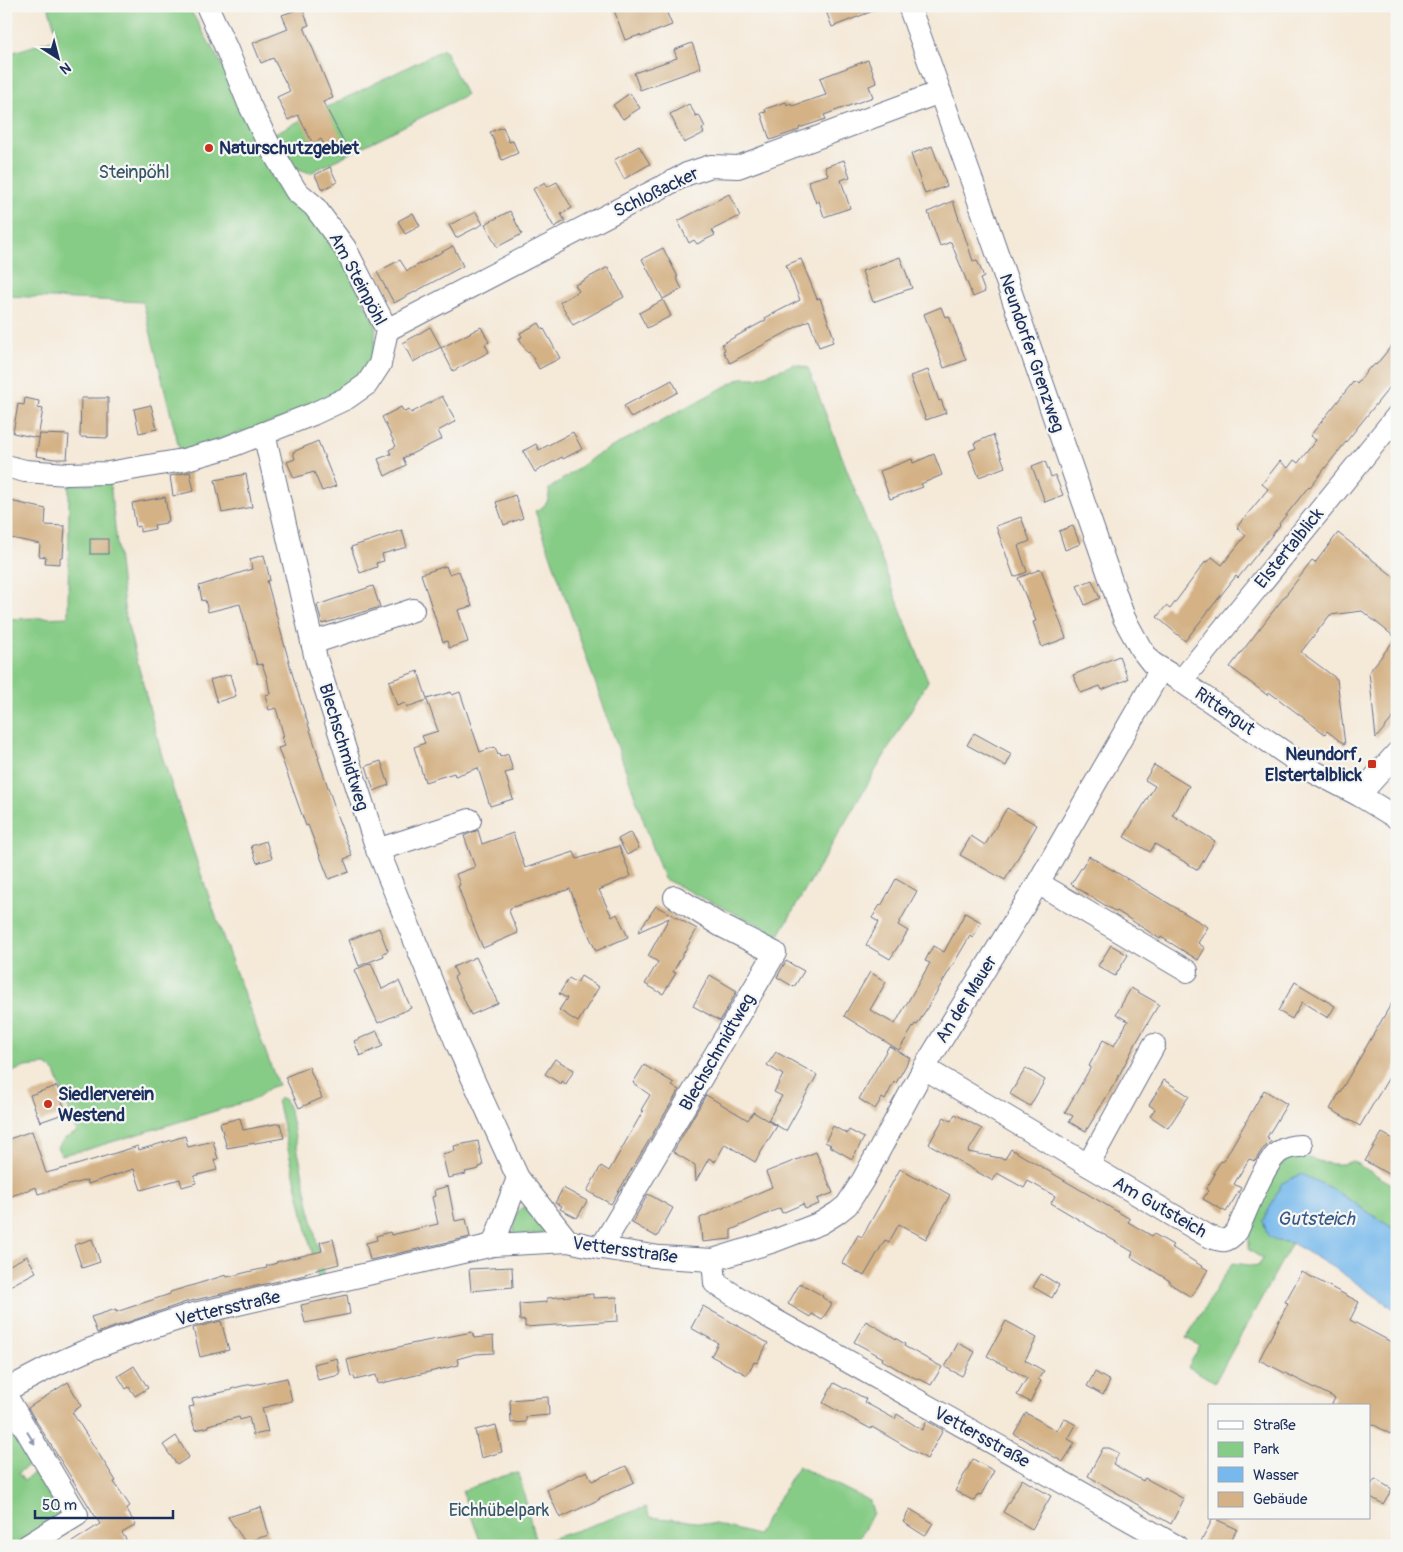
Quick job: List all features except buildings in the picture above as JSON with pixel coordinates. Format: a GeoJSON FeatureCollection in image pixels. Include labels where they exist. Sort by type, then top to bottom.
{"type":"FeatureCollection","features":[{"type":"Feature","properties":{"kind":"street","name":"Am Steinpöhl"},"geometry":{"type":"LineString","coordinates":[[6,466],[25,471],[67,474],[108,473],[183,460],[226,448],[313,414],[347,398],[367,384],[380,364],[387,330],[345,248],[314,206],[296,191],[270,147],[249,104],[207,6]]}},
{"type":"Feature","properties":{"kind":"street","name":"Neundorfer Grenzweg"},"geometry":{"type":"LineString","coordinates":[[909,6],[1124,618],[1141,649],[1152,663],[1181,681]]}},
{"type":"Feature","properties":{"kind":"street","name":"Schloßacker"},"geometry":{"type":"LineString","coordinates":[[387,330],[687,174],[711,166],[738,167],[940,92]]}},
{"type":"Feature","properties":{"kind":"street","name":"Elstertalblick"},"geometry":{"type":"LineString","coordinates":[[1181,681],[1397,416]]}},
{"type":"Feature","properties":{"kind":"street","name":"Blechschmidtweg"},"geometry":{"type":"LineString","coordinates":[[264,433],[312,643],[377,850],[457,1044],[518,1178],[568,1241]]}},
{"type":"Feature","properties":{"kind":"street"},"geometry":{"type":"LineString","coordinates":[[312,643],[413,610]]}},
{"type":"Feature","properties":{"kind":"street","name":"An der Mauer"},"geometry":{"type":"LineString","coordinates":[[713,1260],[774,1241],[821,1223],[847,1205],[863,1180],[924,1068],[1038,883],[1161,669]]}},
{"type":"Feature","properties":{"kind":"street","name":"Rittergut"},"geometry":{"type":"LineString","coordinates":[[1181,681],[1307,768],[1359,795],[1397,818]]}},
{"type":"Feature","properties":{"kind":"street"},"geometry":{"type":"LineString","coordinates":[[1359,795],[1397,753]]}},
{"type":"Feature","properties":{"kind":"street"},"geometry":{"type":"LineString","coordinates":[[377,850],[470,820]]}},
{"type":"Feature","properties":{"kind":"street"},"geometry":{"type":"LineString","coordinates":[[1038,883],[1187,971]]}},
{"type":"Feature","properties":{"kind":"street","name":"Blechschmidtweg"},"geometry":{"type":"LineString","coordinates":[[601,1248],[775,953],[720,925],[675,897]]}},
{"type":"Feature","properties":{"kind":"street"},"geometry":{"type":"LineString","coordinates":[[1088,1165],[1154,1045]]}},
{"type":"Feature","properties":{"kind":"street","name":"Am Gutsteich"},"geometry":{"type":"LineString","coordinates":[[924,1068],[1208,1236],[1222,1241],[1231,1239],[1237,1231],[1264,1171],[1278,1153],[1292,1146],[1301,1146]]}},
{"type":"Feature","properties":{"kind":"street"},"geometry":{"type":"LineString","coordinates":[[493,1245],[518,1178]]}},
{"type":"Feature","properties":{"kind":"street","name":"Vettersstraße"},"geometry":{"type":"LineString","coordinates":[[6,1390],[83,1352],[190,1315],[493,1245],[568,1241],[660,1257],[713,1260],[715,1283],[762,1313],[1176,1546]]}},
{"type":"Feature","properties":{"kind":"street"},"geometry":{"type":"LineString","coordinates":[[6,1396],[77,1515],[28,1546]]}},
{"type":"Feature","properties":{"kind":"green space","name":"Steinpöhl"},"geometry":{"type":"Polygon","coordinates":[[[48,6],[188,6],[245,105],[334,242],[376,325],[374,355],[364,374],[329,404],[180,452],[143,302],[6,296],[6,59],[14,52],[58,38],[48,6]]]}},
{"type":"Feature","properties":{"kind":"green space"},"geometry":{"type":"Polygon","coordinates":[[[444,49],[466,95],[310,173],[286,164],[271,135],[444,49]]]}},
{"type":"Feature","properties":{"kind":"green space"},"geometry":{"type":"Polygon","coordinates":[[[795,364],[808,368],[928,681],[779,935],[664,879],[535,511],[546,503],[549,497],[549,489],[595,456],[741,378],[757,378],[795,364]]]}},
{"type":"Feature","properties":{"kind":"green space"},"geometry":{"type":"Polygon","coordinates":[[[110,483],[125,615],[162,756],[229,954],[278,1085],[271,1087],[255,1099],[85,1150],[61,1155],[57,1147],[64,1139],[77,1132],[55,1072],[46,1065],[25,1067],[6,1074],[6,619],[68,617],[69,485],[110,483]]]}},
{"type":"Feature","properties":{"kind":"green space"},"geometry":{"type":"Polygon","coordinates":[[[282,1098],[285,1100],[290,1112],[324,1278],[318,1279],[277,1100],[282,1098]]]}},
{"type":"Feature","properties":{"kind":"green space"},"geometry":{"type":"Polygon","coordinates":[[[1300,1155],[1333,1164],[1352,1161],[1397,1187],[1397,1231],[1331,1188],[1278,1241],[1292,1243],[1215,1382],[1188,1367],[1200,1346],[1186,1338],[1232,1263],[1258,1266],[1263,1259],[1249,1250],[1249,1234],[1255,1211],[1281,1164],[1288,1159],[1300,1155]]]}},
{"type":"Feature","properties":{"kind":"green space"},"geometry":{"type":"Polygon","coordinates":[[[527,1206],[549,1233],[514,1236],[518,1212],[521,1208],[527,1206]]]}},
{"type":"Feature","properties":{"kind":"green space"},"geometry":{"type":"Polygon","coordinates":[[[6,1422],[17,1433],[33,1457],[31,1463],[18,1473],[24,1481],[39,1469],[64,1513],[17,1546],[6,1546],[6,1422]]]}},
{"type":"Feature","properties":{"kind":"green space","name":"Eichhübelpark"},"geometry":{"type":"Polygon","coordinates":[[[798,1466],[870,1501],[873,1513],[855,1546],[482,1546],[462,1491],[509,1474],[519,1473],[536,1544],[646,1507],[650,1517],[715,1524],[757,1535],[798,1466]]]}},
{"type":"Feature","properties":{"kind":"water","name":"Gutsteich"},"geometry":{"type":"Polygon","coordinates":[[[1301,1174],[1331,1188],[1397,1231],[1397,1311],[1339,1271],[1292,1243],[1278,1241],[1268,1236],[1263,1221],[1282,1183],[1301,1174]]]}},
{"type":"Feature","properties":{"kind":"place","name":"Naturschutzgebiet"},"geometry":{"type":"Point","coordinates":[209,148]}},
{"type":"Feature","properties":{"kind":"place","name":"Neundorf, Elstertalblick"},"geometry":{"type":"Point","coordinates":[1372,764]}},
{"type":"Feature","properties":{"kind":"place","name":"Siedlerverein Westend"},"geometry":{"type":"Point","coordinates":[48,1104]}}]}
